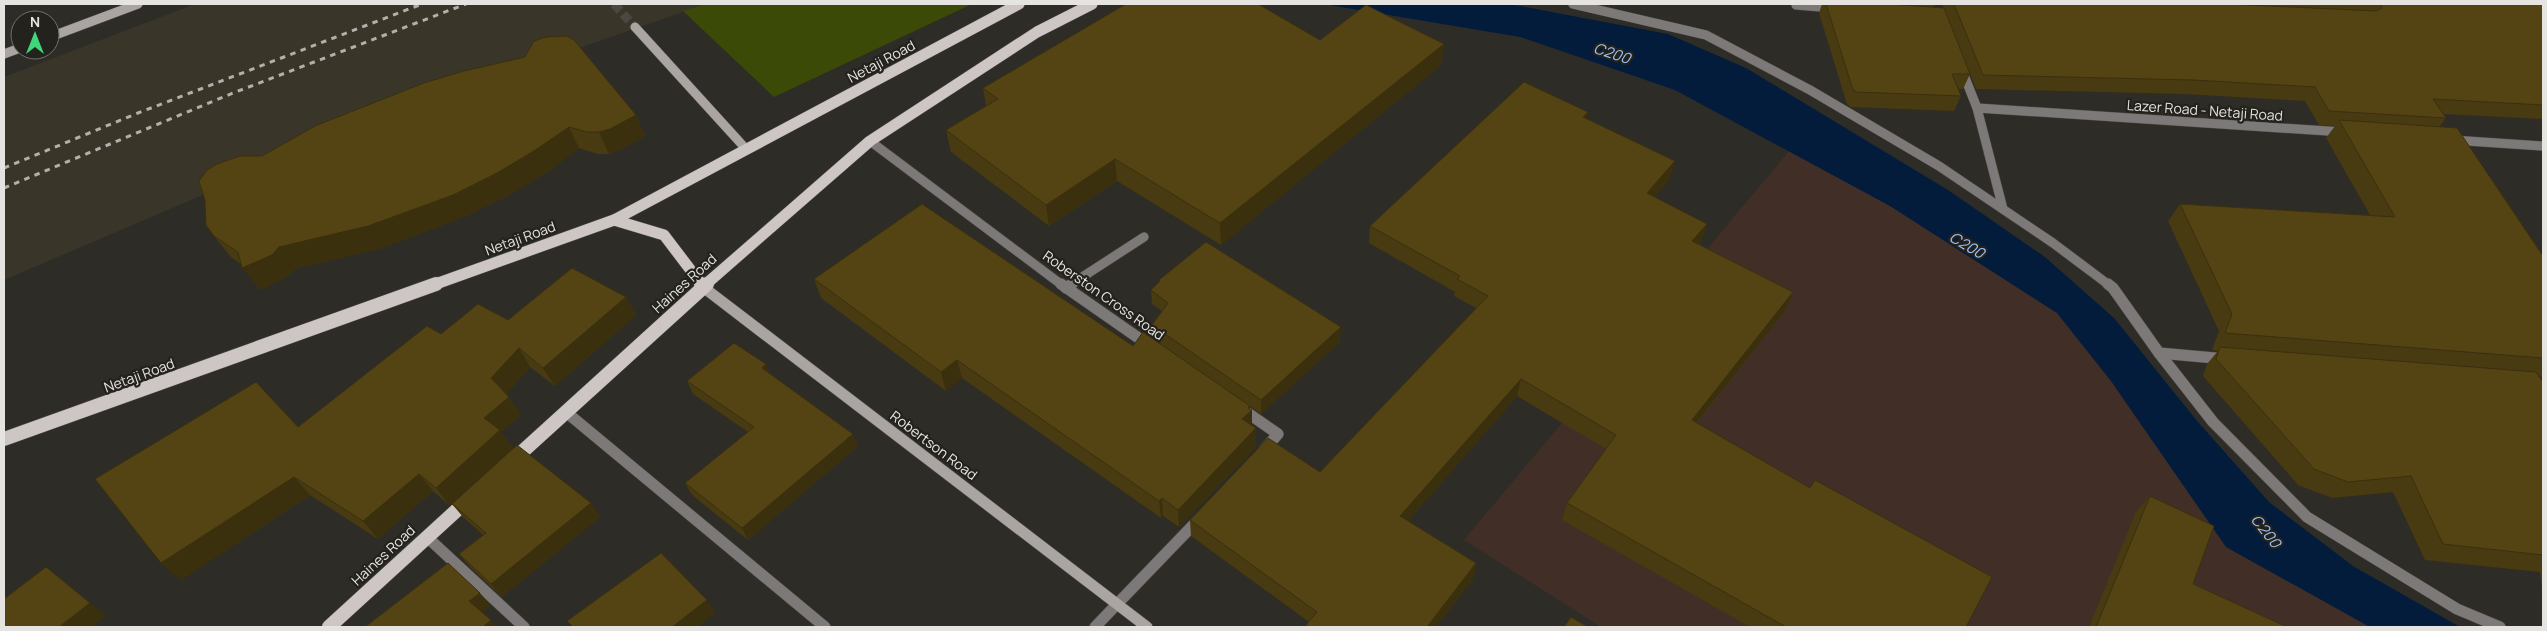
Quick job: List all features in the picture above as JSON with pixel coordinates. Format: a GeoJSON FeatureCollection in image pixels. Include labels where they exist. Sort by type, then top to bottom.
{"type":"FeatureCollection","features":[{"type":"Feature","properties":{"kind":"main road","name":"Netaji Road"},"geometry":{"type":"LineString","coordinates":[[4,439],[614,220],[1019,4]]}},
{"type":"Feature","properties":{"kind":"main road","name":"Haines Road"},"geometry":{"type":"LineString","coordinates":[[500,471],[703,287],[870,141],[1037,32],[1092,4]]}},
{"type":"Feature","properties":{"kind":"main road"},"geometry":{"type":"LineString","coordinates":[[614,220],[664,235],[703,287]]}},
{"type":"Feature","properties":{"kind":"main road","name":"Haines Road"},"geometry":{"type":"LineString","coordinates":[[329,627],[478,491]]}},
{"type":"Feature","properties":{"kind":"street"},"geometry":{"type":"LineString","coordinates":[[60,33],[138,4]]}},
{"type":"Feature","properties":{"kind":"street"},"geometry":{"type":"LineString","coordinates":[[1573,4],[1706,35],[1810,90],[1939,166],[2113,288],[2159,353],[2213,422],[2307,517],[2457,609],[2500,627]]}},
{"type":"Feature","properties":{"kind":"street"},"geometry":{"type":"LineString","coordinates":[[1796,5],[1845,9]]}},
{"type":"Feature","properties":{"kind":"street"},"geometry":{"type":"LineString","coordinates":[[635,27],[746,149]]}},
{"type":"Feature","properties":{"kind":"street"},"geometry":{"type":"LineString","coordinates":[[1959,63],[1977,108],[2002,209]]}},
{"type":"Feature","properties":{"kind":"street","name":"Lazer Road - Netaji Road"},"geometry":{"type":"LineString","coordinates":[[1977,108],[2354,133]]}},
{"type":"Feature","properties":{"kind":"street"},"geometry":{"type":"LineString","coordinates":[[2444,139],[2543,146]]}},
{"type":"Feature","properties":{"kind":"street","name":"Roberston Cross Road"},"geometry":{"type":"LineString","coordinates":[[870,141],[1066,288],[1156,350]]}},
{"type":"Feature","properties":{"kind":"street"},"geometry":{"type":"LineString","coordinates":[[1066,288],[1144,237]]}},
{"type":"Feature","properties":{"kind":"street","name":"Robertson Road"},"geometry":{"type":"LineString","coordinates":[[703,287],[1147,627]]}},
{"type":"Feature","properties":{"kind":"street"},"geometry":{"type":"LineString","coordinates":[[2159,353],[2237,360]]}},
{"type":"Feature","properties":{"kind":"street"},"geometry":{"type":"LineString","coordinates":[[1229,400],[1278,434],[1254,462]]}},
{"type":"Feature","properties":{"kind":"street"},"geometry":{"type":"LineString","coordinates":[[566,412],[825,627]]}},
{"type":"Feature","properties":{"kind":"street"},"geometry":{"type":"LineString","coordinates":[[1095,627],[1207,511]]}},
{"type":"Feature","properties":{"kind":"street"},"geometry":{"type":"LineString","coordinates":[[427,537],[524,627]]}},
{"type":"Feature","properties":{"kind":"shaded area"},"geometry":{"type":"Polygon","coordinates":[[[195,4],[706,4],[406,108],[4,280],[4,77],[48,60],[60,60],[60,56],[195,4]]]}},
{"type":"Feature","properties":{"kind":"shaded area"},"geometry":{"type":"Polygon","coordinates":[[[1789,151],[1890,206],[2057,313],[2111,381],[2226,547],[2370,627],[1601,627],[1464,540],[1789,151]]]}},
{"type":"Feature","properties":{"kind":"green space"},"geometry":{"type":"Polygon","coordinates":[[[706,4],[972,4],[774,97],[683,11],[706,4]]]}},
{"type":"Feature","properties":{"kind":"water","name":"C200"},"geometry":{"type":"Polygon","coordinates":[[[1323,4],[1510,4],[1668,34],[1746,68],[1948,190],[2045,257],[2114,318],[2198,422],[2269,502],[2353,566],[2460,627],[2370,627],[2226,547],[2111,381],[2057,313],[1890,206],[1675,90],[1520,37],[1323,4]]]}},
{"type":"Feature","properties":{"kind":"building"},"geometry":{"type":"Polygon","coordinates":[[[1126,4],[1258,4],[1320,40],[1366,5],[1444,44],[1220,223],[1115,159],[1046,205],[946,130],[998,99],[983,88],[1126,4]]]}},
{"type":"Feature","properties":{"kind":"building"},"geometry":{"type":"Polygon","coordinates":[[[1826,4],[1889,4],[1944,8],[1970,74],[1952,74],[1961,96],[1857,92],[1853,90],[1826,4]]]}},
{"type":"Feature","properties":{"kind":"building"},"geometry":{"type":"Polygon","coordinates":[[[1954,4],[2226,4],[2376,11],[2382,8],[2381,4],[2543,4],[2543,105],[2433,99],[2446,118],[2329,111],[2315,87],[2193,80],[1983,75],[1954,4]]]}},
{"type":"Feature","properties":{"kind":"building"},"geometry":{"type":"Polygon","coordinates":[[[567,36],[574,40],[636,115],[610,129],[599,132],[587,132],[569,127],[497,173],[453,195],[368,226],[279,247],[272,255],[242,268],[238,252],[214,236],[206,225],[205,200],[199,181],[207,170],[217,164],[240,156],[262,156],[315,126],[424,83],[464,71],[525,57],[534,41],[546,37],[567,36]]]}},
{"type":"Feature","properties":{"kind":"building"},"geometry":{"type":"Polygon","coordinates":[[[1524,82],[1588,112],[1583,117],[1675,161],[1647,193],[1707,224],[1692,241],[1793,292],[1692,420],[1810,488],[1815,480],[1992,577],[1966,627],[1786,627],[1567,503],[1616,435],[1521,379],[1400,516],[1476,563],[1427,627],[1309,627],[1306,625],[1317,612],[1190,520],[1268,438],[1320,472],[1488,296],[1457,279],[1460,276],[1370,226],[1524,82]]]}},
{"type":"Feature","properties":{"kind":"building"},"geometry":{"type":"Polygon","coordinates":[[[2339,120],[2457,128],[2543,256],[2543,358],[2225,333],[2232,314],[2180,204],[2395,217],[2339,120]]]}},
{"type":"Feature","properties":{"kind":"building"},"geometry":{"type":"Polygon","coordinates":[[[922,204],[1133,346],[1143,332],[1250,406],[1248,408],[1252,410],[1242,419],[1256,428],[1178,510],[1162,498],[1159,501],[957,360],[941,372],[814,279],[922,204]]]}},
{"type":"Feature","properties":{"kind":"building"},"geometry":{"type":"Polygon","coordinates":[[[1206,242],[1341,327],[1261,400],[1152,325],[1168,303],[1151,290],[1159,280],[1206,242]]]}},
{"type":"Feature","properties":{"kind":"building"},"geometry":{"type":"Polygon","coordinates":[[[572,268],[626,297],[543,368],[519,348],[491,378],[509,397],[484,418],[500,430],[436,488],[419,474],[363,521],[294,477],[161,563],[95,479],[256,382],[298,427],[427,326],[441,334],[478,304],[508,320],[572,268]]]}},
{"type":"Feature","properties":{"kind":"building"},"geometry":{"type":"Polygon","coordinates":[[[734,343],[766,364],[762,368],[853,434],[742,528],[685,483],[754,427],[687,381],[734,343]]]}},
{"type":"Feature","properties":{"kind":"building"},"geometry":{"type":"Polygon","coordinates":[[[2220,347],[2536,372],[2543,382],[2543,555],[2443,544],[2411,476],[2348,482],[2314,469],[2216,359],[2220,347]]]}},
{"type":"Feature","properties":{"kind":"building"},"geometry":{"type":"Polygon","coordinates":[[[517,445],[591,503],[491,584],[459,554],[486,533],[452,504],[517,445]]]}},
{"type":"Feature","properties":{"kind":"building"},"geometry":{"type":"Polygon","coordinates":[[[2150,496],[2214,526],[2193,584],[2287,627],[2096,627],[2150,496]]]}},
{"type":"Feature","properties":{"kind":"building"},"geometry":{"type":"Polygon","coordinates":[[[661,553],[707,600],[672,627],[573,627],[567,621],[661,553]]]}},
{"type":"Feature","properties":{"kind":"building"},"geometry":{"type":"Polygon","coordinates":[[[448,563],[480,593],[469,601],[491,620],[483,627],[365,627],[448,563]]]}},
{"type":"Feature","properties":{"kind":"building"},"geometry":{"type":"Polygon","coordinates":[[[46,567],[90,603],[59,627],[4,627],[4,599],[46,567]]]}},
{"type":"Feature","properties":{"kind":"building"},"geometry":{"type":"Polygon","coordinates":[[[1571,617],[1588,627],[1564,627],[1571,617]]]}},
{"type":"Feature","properties":{"kind":"tunnel"},"geometry":{"type":"LineString","coordinates":[[614,4],[635,27]]}},
{"type":"Feature","properties":{"kind":"railway"},"geometry":{"type":"LineString","coordinates":[[4,168],[138,113],[422,4]]}},
{"type":"Feature","properties":{"kind":"railway"},"geometry":{"type":"LineString","coordinates":[[4,188],[233,93],[466,4]]}}]}
